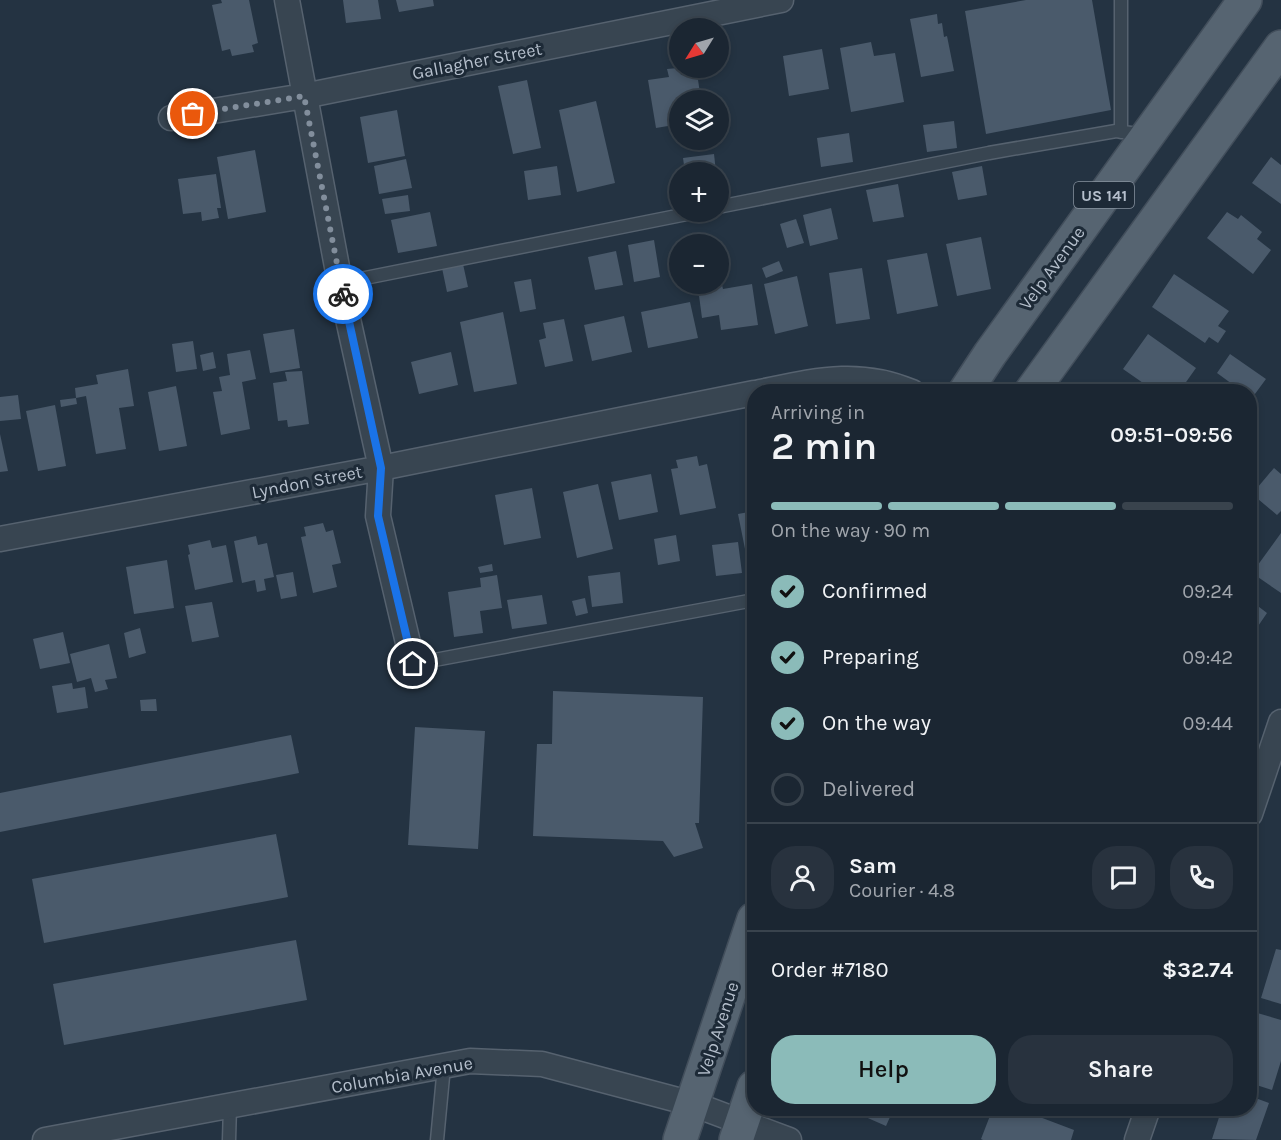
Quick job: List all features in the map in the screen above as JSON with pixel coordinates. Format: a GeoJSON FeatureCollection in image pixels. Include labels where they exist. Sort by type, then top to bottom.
{"type":"FeatureCollection","features":[{"type":"Feature","properties":{"kind":"main road","name":"Velp Avenue"},"geometry":{"type":"LineString","coordinates":[[970,384],[1134,134],[1245,0]]}},
{"type":"Feature","properties":{"kind":"main road","name":"US 141"},"geometry":{"type":"LineString","coordinates":[[1038,384],[1281,48]]}},
{"type":"Feature","properties":{"kind":"main road","name":"Velp Avenue"},"geometry":{"type":"LineString","coordinates":[[680,1140],[747,940]]}},
{"type":"Feature","properties":{"kind":"main road"},"geometry":{"type":"LineString","coordinates":[[740,1131],[747,1110]]}},
{"type":"Feature","properties":{"kind":"street"},"geometry":{"type":"LineString","coordinates":[[287,0],[340,283],[381,468],[378,516],[413,664]]}},
{"type":"Feature","properties":{"kind":"street","name":"Gallagher Street"},"geometry":{"type":"LineString","coordinates":[[171,118],[304,96],[781,0]]}},
{"type":"Feature","properties":{"kind":"street"},"geometry":{"type":"LineString","coordinates":[[798,384],[847,377],[870,378],[888,384]]}},
{"type":"Feature","properties":{"kind":"street","name":"Lyndon Street"},"geometry":{"type":"LineString","coordinates":[[0,539],[381,468],[747,394]]}},
{"type":"Feature","properties":{"kind":"street"},"geometry":{"type":"LineString","coordinates":[[1257,793],[1281,722]]}},
{"type":"Feature","properties":{"kind":"street","name":"Columbia Avenue"},"geometry":{"type":"LineString","coordinates":[[45,1140],[470,1061],[542,1064],[693,1104],[740,1131],[789,1140]]}},
{"type":"Feature","properties":{"kind":"street"},"geometry":{"type":"LineString","coordinates":[[1137,1140],[1145,1116]]}},
{"type":"Feature","properties":{"kind":"lane"},"geometry":{"type":"LineString","coordinates":[[729,205],[989,153],[1116,131],[1134,134],[1121,0]]}},
{"type":"Feature","properties":{"kind":"lane"},"geometry":{"type":"LineString","coordinates":[[340,283],[669,218]]}},
{"type":"Feature","properties":{"kind":"lane"},"geometry":{"type":"LineString","coordinates":[[413,664],[747,601]]}},
{"type":"Feature","properties":{"kind":"lane"},"geometry":{"type":"LineString","coordinates":[[437,1140],[444,1066]]}},
{"type":"Feature","properties":{"kind":"lane"},"geometry":{"type":"LineString","coordinates":[[229,1140],[230,1106]]}},
{"type":"Feature","properties":{"kind":"building"},"geometry":{"type":"Polygon","coordinates":[[[221,0],[249,0],[258,43],[252,45],[254,52],[232,56],[230,49],[222,51],[212,5],[222,3],[221,0]]]}},
{"type":"Feature","properties":{"kind":"building"},"geometry":{"type":"Polygon","coordinates":[[[343,0],[378,0],[381,19],[346,23],[343,0]]]}},
{"type":"Feature","properties":{"kind":"building"},"geometry":{"type":"Polygon","coordinates":[[[396,0],[433,0],[434,6],[399,12],[396,0]]]}},
{"type":"Feature","properties":{"kind":"building"},"geometry":{"type":"Polygon","coordinates":[[[1026,0],[1092,0],[1111,110],[986,134],[965,11],[1026,0]]]}},
{"type":"Feature","properties":{"kind":"building"},"geometry":{"type":"Polygon","coordinates":[[[937,14],[938,24],[942,23],[944,37],[947,36],[954,71],[921,77],[910,19],[937,14]]]}},
{"type":"Feature","properties":{"kind":"building"},"geometry":{"type":"Polygon","coordinates":[[[871,42],[874,56],[895,53],[904,102],[851,112],[840,48],[871,42]]]}},
{"type":"Feature","properties":{"kind":"building"},"geometry":{"type":"Polygon","coordinates":[[[822,49],[829,89],[789,96],[783,56],[822,49]]]}},
{"type":"Feature","properties":{"kind":"building"},"geometry":{"type":"Polygon","coordinates":[[[669,77],[698,78],[700,90],[669,90],[669,126],[656,128],[648,80],[669,77]]]}},
{"type":"Feature","properties":{"kind":"building"},"geometry":{"type":"Polygon","coordinates":[[[527,80],[541,148],[513,154],[498,86],[527,80]]]}},
{"type":"Feature","properties":{"kind":"building"},"geometry":{"type":"Polygon","coordinates":[[[596,101],[615,183],[577,192],[559,110],[596,101]]]}},
{"type":"Feature","properties":{"kind":"building"},"geometry":{"type":"Polygon","coordinates":[[[397,110],[405,156],[368,163],[360,117],[397,110]]]}},
{"type":"Feature","properties":{"kind":"building"},"geometry":{"type":"Polygon","coordinates":[[[954,121],[957,148],[927,152],[923,125],[954,121]]]}},
{"type":"Feature","properties":{"kind":"building"},"geometry":{"type":"Polygon","coordinates":[[[849,133],[853,162],[821,167],[817,138],[849,133]]]}},
{"type":"Feature","properties":{"kind":"building"},"geometry":{"type":"Polygon","coordinates":[[[255,150],[266,212],[228,219],[217,157],[255,150]]]}},
{"type":"Feature","properties":{"kind":"building"},"geometry":{"type":"Polygon","coordinates":[[[714,154],[715,162],[684,162],[683,158],[714,154]]]}},
{"type":"Feature","properties":{"kind":"building"},"geometry":{"type":"Polygon","coordinates":[[[1271,157],[1281,165],[1281,204],[1252,183],[1271,157]]]}},
{"type":"Feature","properties":{"kind":"building"},"geometry":{"type":"Polygon","coordinates":[[[406,159],[412,188],[379,194],[374,166],[406,159]]]}},
{"type":"Feature","properties":{"kind":"building"},"geometry":{"type":"Polygon","coordinates":[[[557,166],[561,195],[528,200],[524,171],[557,166]]]}},
{"type":"Feature","properties":{"kind":"building"},"geometry":{"type":"Polygon","coordinates":[[[982,166],[987,195],[958,200],[952,172],[982,166]]]}},
{"type":"Feature","properties":{"kind":"building"},"geometry":{"type":"Polygon","coordinates":[[[216,174],[221,208],[217,208],[219,218],[202,221],[201,212],[183,214],[178,179],[216,174]]]}},
{"type":"Feature","properties":{"kind":"building"},"geometry":{"type":"Polygon","coordinates":[[[898,184],[904,217],[873,222],[866,190],[898,184]]]}},
{"type":"Feature","properties":{"kind":"building"},"geometry":{"type":"Polygon","coordinates":[[[408,195],[410,211],[385,214],[382,199],[408,195]]]}},
{"type":"Feature","properties":{"kind":"building"},"geometry":{"type":"Polygon","coordinates":[[[831,208],[838,239],[810,246],[803,215],[831,208]]]}},
{"type":"Feature","properties":{"kind":"building"},"geometry":{"type":"Polygon","coordinates":[[[430,212],[437,246],[398,253],[391,220],[430,212]]]}},
{"type":"Feature","properties":{"kind":"building"},"geometry":{"type":"Polygon","coordinates":[[[1227,212],[1238,219],[1241,215],[1262,232],[1257,239],[1271,250],[1253,274],[1207,238],[1227,212]]]}},
{"type":"Feature","properties":{"kind":"building"},"geometry":{"type":"Polygon","coordinates":[[[796,219],[804,243],[787,248],[780,224],[796,219]]]}},
{"type":"Feature","properties":{"kind":"building"},"geometry":{"type":"Polygon","coordinates":[[[981,237],[991,289],[957,296],[946,244],[981,237]]]}},
{"type":"Feature","properties":{"kind":"building"},"geometry":{"type":"Polygon","coordinates":[[[654,240],[660,277],[634,282],[628,245],[654,240]]]}},
{"type":"Feature","properties":{"kind":"building"},"geometry":{"type":"Polygon","coordinates":[[[616,251],[623,285],[595,290],[588,257],[616,251]]]}},
{"type":"Feature","properties":{"kind":"building"},"geometry":{"type":"Polygon","coordinates":[[[927,253],[938,306],[897,314],[887,260],[927,253]]]}},
{"type":"Feature","properties":{"kind":"building"},"geometry":{"type":"Polygon","coordinates":[[[779,261],[783,271],[766,278],[762,268],[779,261]]]}},
{"type":"Feature","properties":{"kind":"building"},"geometry":{"type":"Polygon","coordinates":[[[463,264],[468,287],[447,292],[442,268],[463,264]]]}},
{"type":"Feature","properties":{"kind":"building"},"geometry":{"type":"Polygon","coordinates":[[[862,268],[870,319],[836,324],[829,273],[862,268]]]}},
{"type":"Feature","properties":{"kind":"building"},"geometry":{"type":"Polygon","coordinates":[[[1174,274],[1229,311],[1218,326],[1226,331],[1218,343],[1209,337],[1205,343],[1152,307],[1174,274]]]}},
{"type":"Feature","properties":{"kind":"building"},"geometry":{"type":"Polygon","coordinates":[[[797,276],[808,326],[775,334],[764,284],[797,276]]]}},
{"type":"Feature","properties":{"kind":"building"},"geometry":{"type":"Polygon","coordinates":[[[531,279],[536,309],[520,312],[514,282],[531,279]]]}},
{"type":"Feature","properties":{"kind":"building"},"geometry":{"type":"Polygon","coordinates":[[[752,284],[758,325],[721,330],[719,315],[702,318],[699,294],[729,294],[729,288],[752,284]]]}},
{"type":"Feature","properties":{"kind":"building"},"geometry":{"type":"Polygon","coordinates":[[[690,302],[698,338],[648,348],[641,312],[690,302]]]}},
{"type":"Feature","properties":{"kind":"building"},"geometry":{"type":"Polygon","coordinates":[[[503,312],[517,384],[474,392],[460,322],[503,312]]]}},
{"type":"Feature","properties":{"kind":"building"},"geometry":{"type":"Polygon","coordinates":[[[624,316],[632,352],[592,361],[584,325],[624,316]]]}},
{"type":"Feature","properties":{"kind":"building"},"geometry":{"type":"Polygon","coordinates":[[[564,319],[573,361],[545,367],[539,340],[546,338],[543,323],[564,319]]]}},
{"type":"Feature","properties":{"kind":"building"},"geometry":{"type":"Polygon","coordinates":[[[294,329],[300,368],[270,373],[263,334],[294,329]]]}},
{"type":"Feature","properties":{"kind":"building"},"geometry":{"type":"Polygon","coordinates":[[[1148,334],[1196,368],[1185,384],[1145,384],[1123,369],[1148,334]]]}},
{"type":"Feature","properties":{"kind":"building"},"geometry":{"type":"Polygon","coordinates":[[[193,341],[197,369],[176,372],[172,344],[193,341]]]}},
{"type":"Feature","properties":{"kind":"building"},"geometry":{"type":"Polygon","coordinates":[[[250,350],[256,379],[242,382],[250,429],[221,435],[213,392],[222,391],[219,377],[230,375],[227,354],[250,350]]]}},
{"type":"Feature","properties":{"kind":"building"},"geometry":{"type":"Polygon","coordinates":[[[213,352],[216,368],[203,371],[200,355],[213,352]]]}},
{"type":"Feature","properties":{"kind":"building"},"geometry":{"type":"Polygon","coordinates":[[[451,352],[458,385],[419,394],[411,362],[451,352]]]}},
{"type":"Feature","properties":{"kind":"building"},"geometry":{"type":"Polygon","coordinates":[[[1230,354],[1266,379],[1257,391],[1257,384],[1232,384],[1217,373],[1230,354]]]}},
{"type":"Feature","properties":{"kind":"building"},"geometry":{"type":"Polygon","coordinates":[[[128,369],[134,406],[119,408],[126,449],[96,454],[86,396],[76,398],[75,388],[98,384],[96,375],[128,369]]]}},
{"type":"Feature","properties":{"kind":"building"},"geometry":{"type":"Polygon","coordinates":[[[302,371],[309,424],[288,427],[287,420],[278,421],[273,383],[287,381],[285,372],[302,371]]]}},
{"type":"Feature","properties":{"kind":"building"},"geometry":{"type":"Polygon","coordinates":[[[176,386],[187,446],[159,451],[148,392],[176,386]]]}},
{"type":"Feature","properties":{"kind":"building"},"geometry":{"type":"Polygon","coordinates":[[[18,395],[21,419],[0,421],[0,397],[18,395]]]}},
{"type":"Feature","properties":{"kind":"building"},"geometry":{"type":"Polygon","coordinates":[[[76,398],[77,404],[61,407],[60,400],[76,398]]]}},
{"type":"Feature","properties":{"kind":"building"},"geometry":{"type":"Polygon","coordinates":[[[55,405],[66,466],[38,471],[26,411],[55,405]]]}},
{"type":"Feature","properties":{"kind":"building"},"geometry":{"type":"Polygon","coordinates":[[[0,434],[8,471],[0,472],[0,434]]]}},
{"type":"Feature","properties":{"kind":"building"},"geometry":{"type":"Polygon","coordinates":[[[697,456],[699,466],[707,464],[716,508],[680,515],[671,469],[678,468],[676,460],[697,456]]]}},
{"type":"Feature","properties":{"kind":"building"},"geometry":{"type":"Polygon","coordinates":[[[1274,468],[1281,474],[1281,511],[1277,515],[1257,498],[1257,488],[1274,468]]]}},
{"type":"Feature","properties":{"kind":"building"},"geometry":{"type":"Polygon","coordinates":[[[651,474],[658,512],[619,520],[611,482],[651,474]]]}},
{"type":"Feature","properties":{"kind":"building"},"geometry":{"type":"Polygon","coordinates":[[[598,484],[613,549],[577,558],[563,492],[598,484]]]}},
{"type":"Feature","properties":{"kind":"building"},"geometry":{"type":"Polygon","coordinates":[[[532,488],[541,538],[504,545],[495,495],[532,488]]]}},
{"type":"Feature","properties":{"kind":"building"},"geometry":{"type":"Polygon","coordinates":[[[747,512],[747,559],[738,514],[747,512]]]}},
{"type":"Feature","properties":{"kind":"building"},"geometry":{"type":"Polygon","coordinates":[[[323,523],[326,532],[333,530],[341,563],[332,565],[337,587],[313,593],[301,537],[306,536],[304,527],[323,523]]]}},
{"type":"Feature","properties":{"kind":"building"},"geometry":{"type":"Polygon","coordinates":[[[1281,533],[1281,593],[1257,576],[1257,566],[1281,533]]]}},
{"type":"Feature","properties":{"kind":"building"},"geometry":{"type":"Polygon","coordinates":[[[676,535],[680,561],[658,565],[654,539],[676,535]]]}},
{"type":"Feature","properties":{"kind":"building"},"geometry":{"type":"Polygon","coordinates":[[[256,536],[258,545],[267,543],[274,577],[264,579],[266,590],[257,592],[255,580],[242,583],[234,541],[256,536]]]}},
{"type":"Feature","properties":{"kind":"building"},"geometry":{"type":"Polygon","coordinates":[[[210,540],[212,548],[226,545],[233,582],[195,590],[188,545],[210,540]]]}},
{"type":"Feature","properties":{"kind":"building"},"geometry":{"type":"Polygon","coordinates":[[[738,542],[742,573],[716,576],[712,545],[738,542]]]}},
{"type":"Feature","properties":{"kind":"building"},"geometry":{"type":"Polygon","coordinates":[[[167,560],[174,608],[134,614],[126,567],[167,560]]]}},
{"type":"Feature","properties":{"kind":"building"},"geometry":{"type":"Polygon","coordinates":[[[492,564],[493,571],[480,573],[478,567],[492,564]]]}},
{"type":"Feature","properties":{"kind":"building"},"geometry":{"type":"Polygon","coordinates":[[[293,572],[297,596],[281,599],[276,575],[293,572]]]}},
{"type":"Feature","properties":{"kind":"building"},"geometry":{"type":"Polygon","coordinates":[[[620,572],[623,603],[592,607],[588,576],[620,572]]]}},
{"type":"Feature","properties":{"kind":"building"},"geometry":{"type":"Polygon","coordinates":[[[497,575],[502,608],[480,611],[483,633],[454,637],[448,592],[481,587],[480,578],[497,575]]]}},
{"type":"Feature","properties":{"kind":"building"},"geometry":{"type":"Polygon","coordinates":[[[542,595],[547,624],[512,629],[507,600],[542,595]]]}},
{"type":"Feature","properties":{"kind":"building"},"geometry":{"type":"Polygon","coordinates":[[[585,598],[588,613],[576,616],[572,601],[585,598]]]}},
{"type":"Feature","properties":{"kind":"building"},"geometry":{"type":"Polygon","coordinates":[[[212,602],[219,637],[192,642],[185,606],[212,602]]]}},
{"type":"Feature","properties":{"kind":"building"},"geometry":{"type":"Polygon","coordinates":[[[1257,605],[1267,613],[1257,628],[1257,605]]]}},
{"type":"Feature","properties":{"kind":"building"},"geometry":{"type":"Polygon","coordinates":[[[140,628],[146,653],[129,658],[124,633],[140,628]]]}},
{"type":"Feature","properties":{"kind":"building"},"geometry":{"type":"Polygon","coordinates":[[[63,632],[70,663],[40,669],[33,639],[63,632]]]}},
{"type":"Feature","properties":{"kind":"building"},"geometry":{"type":"Polygon","coordinates":[[[109,644],[117,678],[105,680],[108,689],[95,692],[91,678],[77,682],[70,654],[109,644]]]}},
{"type":"Feature","properties":{"kind":"building"},"geometry":{"type":"Polygon","coordinates":[[[72,683],[73,689],[85,687],[88,708],[57,713],[52,686],[72,683]]]}},
{"type":"Feature","properties":{"kind":"building"},"geometry":{"type":"Polygon","coordinates":[[[553,691],[703,697],[699,823],[695,823],[703,848],[674,857],[663,841],[533,836],[537,744],[552,744],[553,691]]]}},
{"type":"Feature","properties":{"kind":"building"},"geometry":{"type":"Polygon","coordinates":[[[156,699],[157,711],[141,711],[140,700],[156,699]]]}},
{"type":"Feature","properties":{"kind":"building"},"geometry":{"type":"Polygon","coordinates":[[[415,727],[485,731],[478,849],[408,845],[415,727]]]}},
{"type":"Feature","properties":{"kind":"building"},"geometry":{"type":"Polygon","coordinates":[[[291,735],[299,773],[0,832],[0,793],[291,735]]]}},
{"type":"Feature","properties":{"kind":"building"},"geometry":{"type":"Polygon","coordinates":[[[276,834],[288,897],[44,943],[32,879],[276,834]]]}},
{"type":"Feature","properties":{"kind":"building"},"geometry":{"type":"Polygon","coordinates":[[[296,940],[307,1000],[64,1045],[53,984],[296,940]]]}},
{"type":"Feature","properties":{"kind":"building"},"geometry":{"type":"Polygon","coordinates":[[[1276,949],[1281,950],[1281,1004],[1261,998],[1276,949]]]}},
{"type":"Feature","properties":{"kind":"building"},"geometry":{"type":"Polygon","coordinates":[[[1257,1013],[1281,1020],[1281,1061],[1272,1090],[1257,1085],[1257,1013]]]}},
{"type":"Feature","properties":{"kind":"building"},"geometry":{"type":"Polygon","coordinates":[[[1257,1099],[1269,1103],[1256,1140],[1212,1139],[1219,1116],[1257,1116],[1257,1099]]]}},
{"type":"Feature","properties":{"kind":"building"},"geometry":{"type":"Polygon","coordinates":[[[863,1116],[890,1116],[886,1126],[863,1116]]]}},
{"type":"Feature","properties":{"kind":"building"},"geometry":{"type":"Polygon","coordinates":[[[990,1116],[1037,1116],[1074,1130],[1071,1140],[981,1139],[990,1116]]]}},
{"type":"Feature","properties":{"kind":"way so far"},"geometry":{"type":"LineString","coordinates":[[193,114],[304,96],[343,294]]}},
{"type":"Feature","properties":{"kind":"route"},"geometry":{"type":"LineString","coordinates":[[343,294],[381,468],[378,516],[413,664]]}}]}
